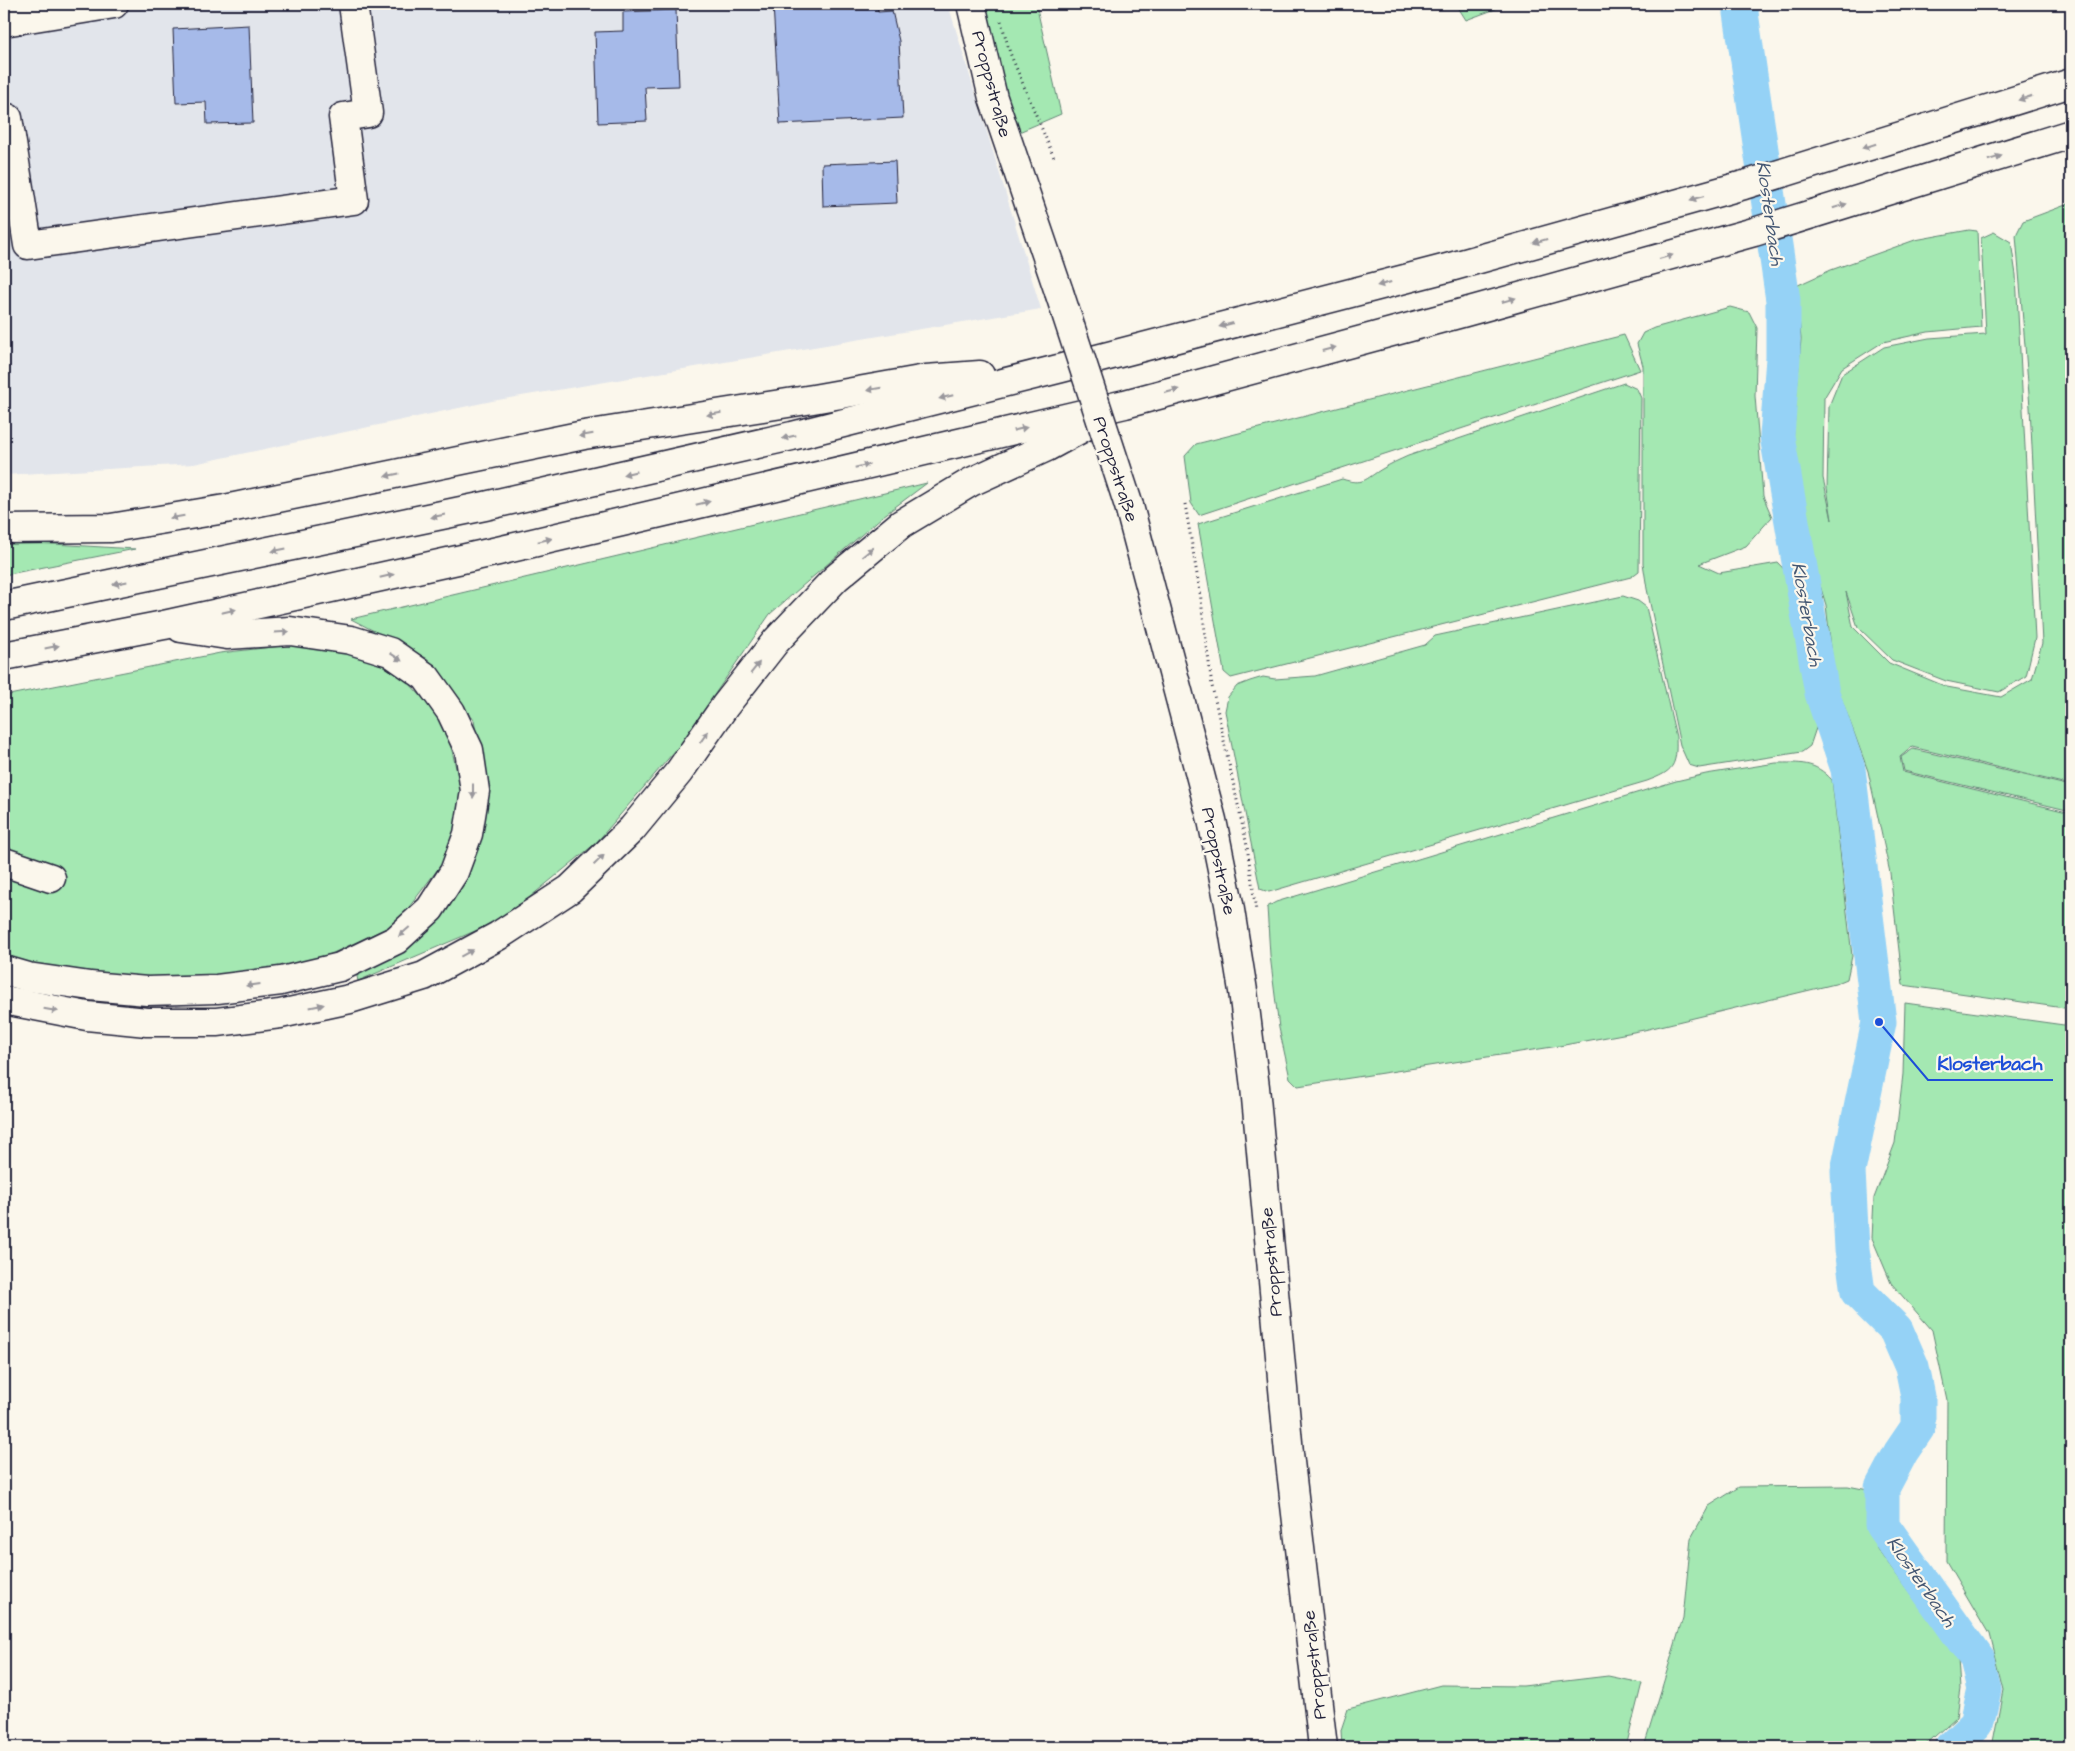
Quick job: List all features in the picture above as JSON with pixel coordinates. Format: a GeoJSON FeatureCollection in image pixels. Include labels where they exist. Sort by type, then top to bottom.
{"type":"FeatureCollection","features":[{"type":"Feature","properties":{"kind":"main road"},"geometry":{"type":"LineString","coordinates":[[4,22],[114,4]]}},
{"type":"Feature","properties":{"kind":"main road"},"geometry":{"type":"LineString","coordinates":[[8,118],[28,244],[354,200],[343,117],[368,112],[353,4]]}},
{"type":"Feature","properties":{"kind":"main road","name":"Proppstraße"},"geometry":{"type":"LineString","coordinates":[[971,4],[993,98],[1129,506],[1212,820],[1229,904],[1255,1087],[1289,1453],[1323,1747]]}},
{"type":"Feature","properties":{"kind":"main road"},"geometry":{"type":"LineString","coordinates":[[4,606],[495,504],[792,436],[1062,368],[1447,268],[1744,185],[2071,83]]}},
{"type":"Feature","properties":{"kind":"main road"},"geometry":{"type":"LineString","coordinates":[[4,656],[164,625],[498,551],[1125,404],[1462,314],[1754,232],[2071,134]]}},
{"type":"Feature","properties":{"kind":"main road"},"geometry":{"type":"LineString","coordinates":[[4,530],[111,528],[225,509],[584,435],[926,380],[1062,368]]}},
{"type":"Feature","properties":{"kind":"main road"},"geometry":{"type":"LineString","coordinates":[[4,1000],[104,1018],[147,1022],[216,1022],[280,1014],[350,999],[424,976],[498,936],[570,889],[632,828],[673,779],[725,706],[776,640],[836,578],[901,524],[972,482],[1047,447],[1125,404]]}},
{"type":"Feature","properties":{"kind":"main road"},"geometry":{"type":"LineString","coordinates":[[4,970],[28,977],[147,991],[216,989],[281,981],[340,967],[396,940],[430,909],[454,872],[468,834],[475,791],[469,750],[451,712],[426,677],[390,652],[351,640],[290,632],[227,635],[164,625]]}},
{"type":"Feature","properties":{"kind":"main road"},"geometry":{"type":"LineString","coordinates":[[4,862],[51,878]]}},
{"type":"Feature","properties":{"kind":"path"},"geometry":{"type":"LineString","coordinates":[[1001,20],[1010,53],[1055,160]]}},
{"type":"Feature","properties":{"kind":"shaded area"},"geometry":{"type":"Polygon","coordinates":[[[4,4],[948,4],[1041,309],[492,401],[194,464],[4,475],[4,4]]]}},
{"type":"Feature","properties":{"kind":"green space"},"geometry":{"type":"Polygon","coordinates":[[[983,4],[1036,4],[1061,114],[1019,132],[1004,88],[983,4]]]}},
{"type":"Feature","properties":{"kind":"green space"},"geometry":{"type":"Polygon","coordinates":[[[1456,4],[1509,4],[1466,20],[1456,4]]]}},
{"type":"Feature","properties":{"kind":"green space"},"geometry":{"type":"Polygon","coordinates":[[[2071,203],[2071,785],[1912,747],[1900,757],[1903,772],[2071,813],[2071,1009],[1903,985],[1890,873],[1868,771],[1835,681],[1826,605],[1809,549],[1793,442],[1801,339],[1796,286],[1831,270],[1915,240],[1969,230],[1977,231],[1981,327],[1928,332],[1883,342],[1842,368],[1824,398],[1823,478],[1832,520],[1827,488],[1829,406],[1842,374],[1884,347],[1929,338],[1986,334],[1981,238],[1994,232],[2011,242],[2016,275],[2035,638],[2026,676],[1999,692],[1946,681],[1892,660],[1858,627],[1846,592],[1853,627],[1889,663],[1947,687],[2001,697],[2032,679],[2042,643],[2030,407],[2016,235],[2023,221],[2071,203]]]}},
{"type":"Feature","properties":{"kind":"green space"},"geometry":{"type":"Polygon","coordinates":[[[1730,307],[1749,312],[1757,328],[1755,396],[1763,496],[1772,517],[1746,546],[1699,564],[1719,573],[1778,563],[1794,580],[1817,725],[1810,746],[1802,752],[1699,768],[1689,765],[1680,745],[1643,563],[1643,366],[1637,344],[1643,333],[1654,328],[1730,307]]]}},
{"type":"Feature","properties":{"kind":"green space"},"geometry":{"type":"Polygon","coordinates":[[[1624,335],[1640,370],[1199,515],[1191,503],[1185,456],[1196,444],[1624,335]]]}},
{"type":"Feature","properties":{"kind":"green space"},"geometry":{"type":"Polygon","coordinates":[[[1624,383],[1637,389],[1641,398],[1639,571],[1631,577],[1231,678],[1224,672],[1198,524],[1342,479],[1360,482],[1388,465],[1408,456],[1624,383]]]}},
{"type":"Feature","properties":{"kind":"green space"},"geometry":{"type":"Polygon","coordinates":[[[927,483],[883,516],[770,614],[679,746],[596,843],[503,919],[358,981],[355,967],[446,904],[472,865],[487,801],[474,720],[428,659],[351,619],[927,483]]]}},
{"type":"Feature","properties":{"kind":"green space"},"geometry":{"type":"Polygon","coordinates":[[[4,541],[135,549],[4,575],[4,541]]]}},
{"type":"Feature","properties":{"kind":"green space"},"geometry":{"type":"Polygon","coordinates":[[[1623,596],[1638,601],[1646,607],[1676,737],[1676,755],[1672,766],[1668,770],[1647,781],[1269,892],[1260,889],[1225,711],[1228,697],[1237,686],[1263,677],[1275,679],[1315,676],[1425,645],[1435,636],[1623,596]]]}},
{"type":"Feature","properties":{"kind":"green space"},"geometry":{"type":"Polygon","coordinates":[[[290,645],[343,648],[400,673],[446,724],[463,799],[447,857],[397,923],[314,962],[217,976],[127,979],[27,966],[4,957],[4,696],[220,653],[290,645]]]}},
{"type":"Feature","properties":{"kind":"green space"},"geometry":{"type":"Polygon","coordinates":[[[1913,749],[2071,786],[2071,811],[1904,771],[1901,757],[1913,749]]]}},
{"type":"Feature","properties":{"kind":"green space"},"geometry":{"type":"Polygon","coordinates":[[[1776,763],[1807,764],[1819,769],[1832,780],[1852,956],[1847,979],[1835,984],[1644,1030],[1559,1046],[1298,1086],[1290,1078],[1279,1028],[1270,955],[1267,907],[1276,902],[1676,781],[1706,774],[1776,763]]]}},
{"type":"Feature","properties":{"kind":"green space"},"geometry":{"type":"Polygon","coordinates":[[[1905,1003],[2071,1026],[2071,1747],[1992,1747],[2003,1690],[1989,1634],[1946,1561],[1947,1400],[1932,1330],[1891,1283],[1872,1238],[1874,1198],[1895,1143],[1903,1074],[1905,1003]]]}},
{"type":"Feature","properties":{"kind":"green space"},"geometry":{"type":"Polygon","coordinates":[[[1848,1486],[1868,1490],[1877,1548],[1958,1659],[1960,1689],[1956,1717],[1923,1747],[1644,1747],[1683,1618],[1691,1538],[1709,1506],[1739,1487],[1848,1486]]]}},
{"type":"Feature","properties":{"kind":"green space"},"geometry":{"type":"Polygon","coordinates":[[[1608,1676],[1642,1683],[1626,1747],[1342,1747],[1341,1730],[1348,1709],[1441,1685],[1523,1686],[1608,1676]]]}},
{"type":"Feature","properties":{"kind":"building"},"geometry":{"type":"Polygon","coordinates":[[[773,4],[877,4],[878,12],[892,11],[899,41],[903,118],[780,124],[773,4]]]}},
{"type":"Feature","properties":{"kind":"building"},"geometry":{"type":"Polygon","coordinates":[[[676,10],[679,86],[645,87],[647,121],[598,123],[595,32],[623,31],[623,12],[676,10]]]}},
{"type":"Feature","properties":{"kind":"building"},"geometry":{"type":"Polygon","coordinates":[[[249,25],[253,123],[207,124],[206,102],[176,103],[173,29],[249,25]]]}},
{"type":"Feature","properties":{"kind":"building"},"geometry":{"type":"Polygon","coordinates":[[[895,161],[897,203],[823,206],[822,164],[895,161]]]}},
{"type":"Feature","properties":{"kind":"waterway","name":"Klosterbach"},"geometry":{"type":"LineString","coordinates":[[1742,4],[1741,13],[1783,300],[1783,358],[1777,436],[1822,693],[1848,769],[1879,1022],[1848,1171],[1852,1249],[1858,1292],[1896,1330],[1912,1367],[1918,1397],[1918,1427],[1901,1452],[1882,1488],[1882,1525],[1977,1659],[1984,1690],[1976,1724],[1952,1747]]}},
{"type":"Feature","properties":{"kind":"place","name":"Klosterbach"},"geometry":{"type":"Point","coordinates":[1879,1022]}}]}
